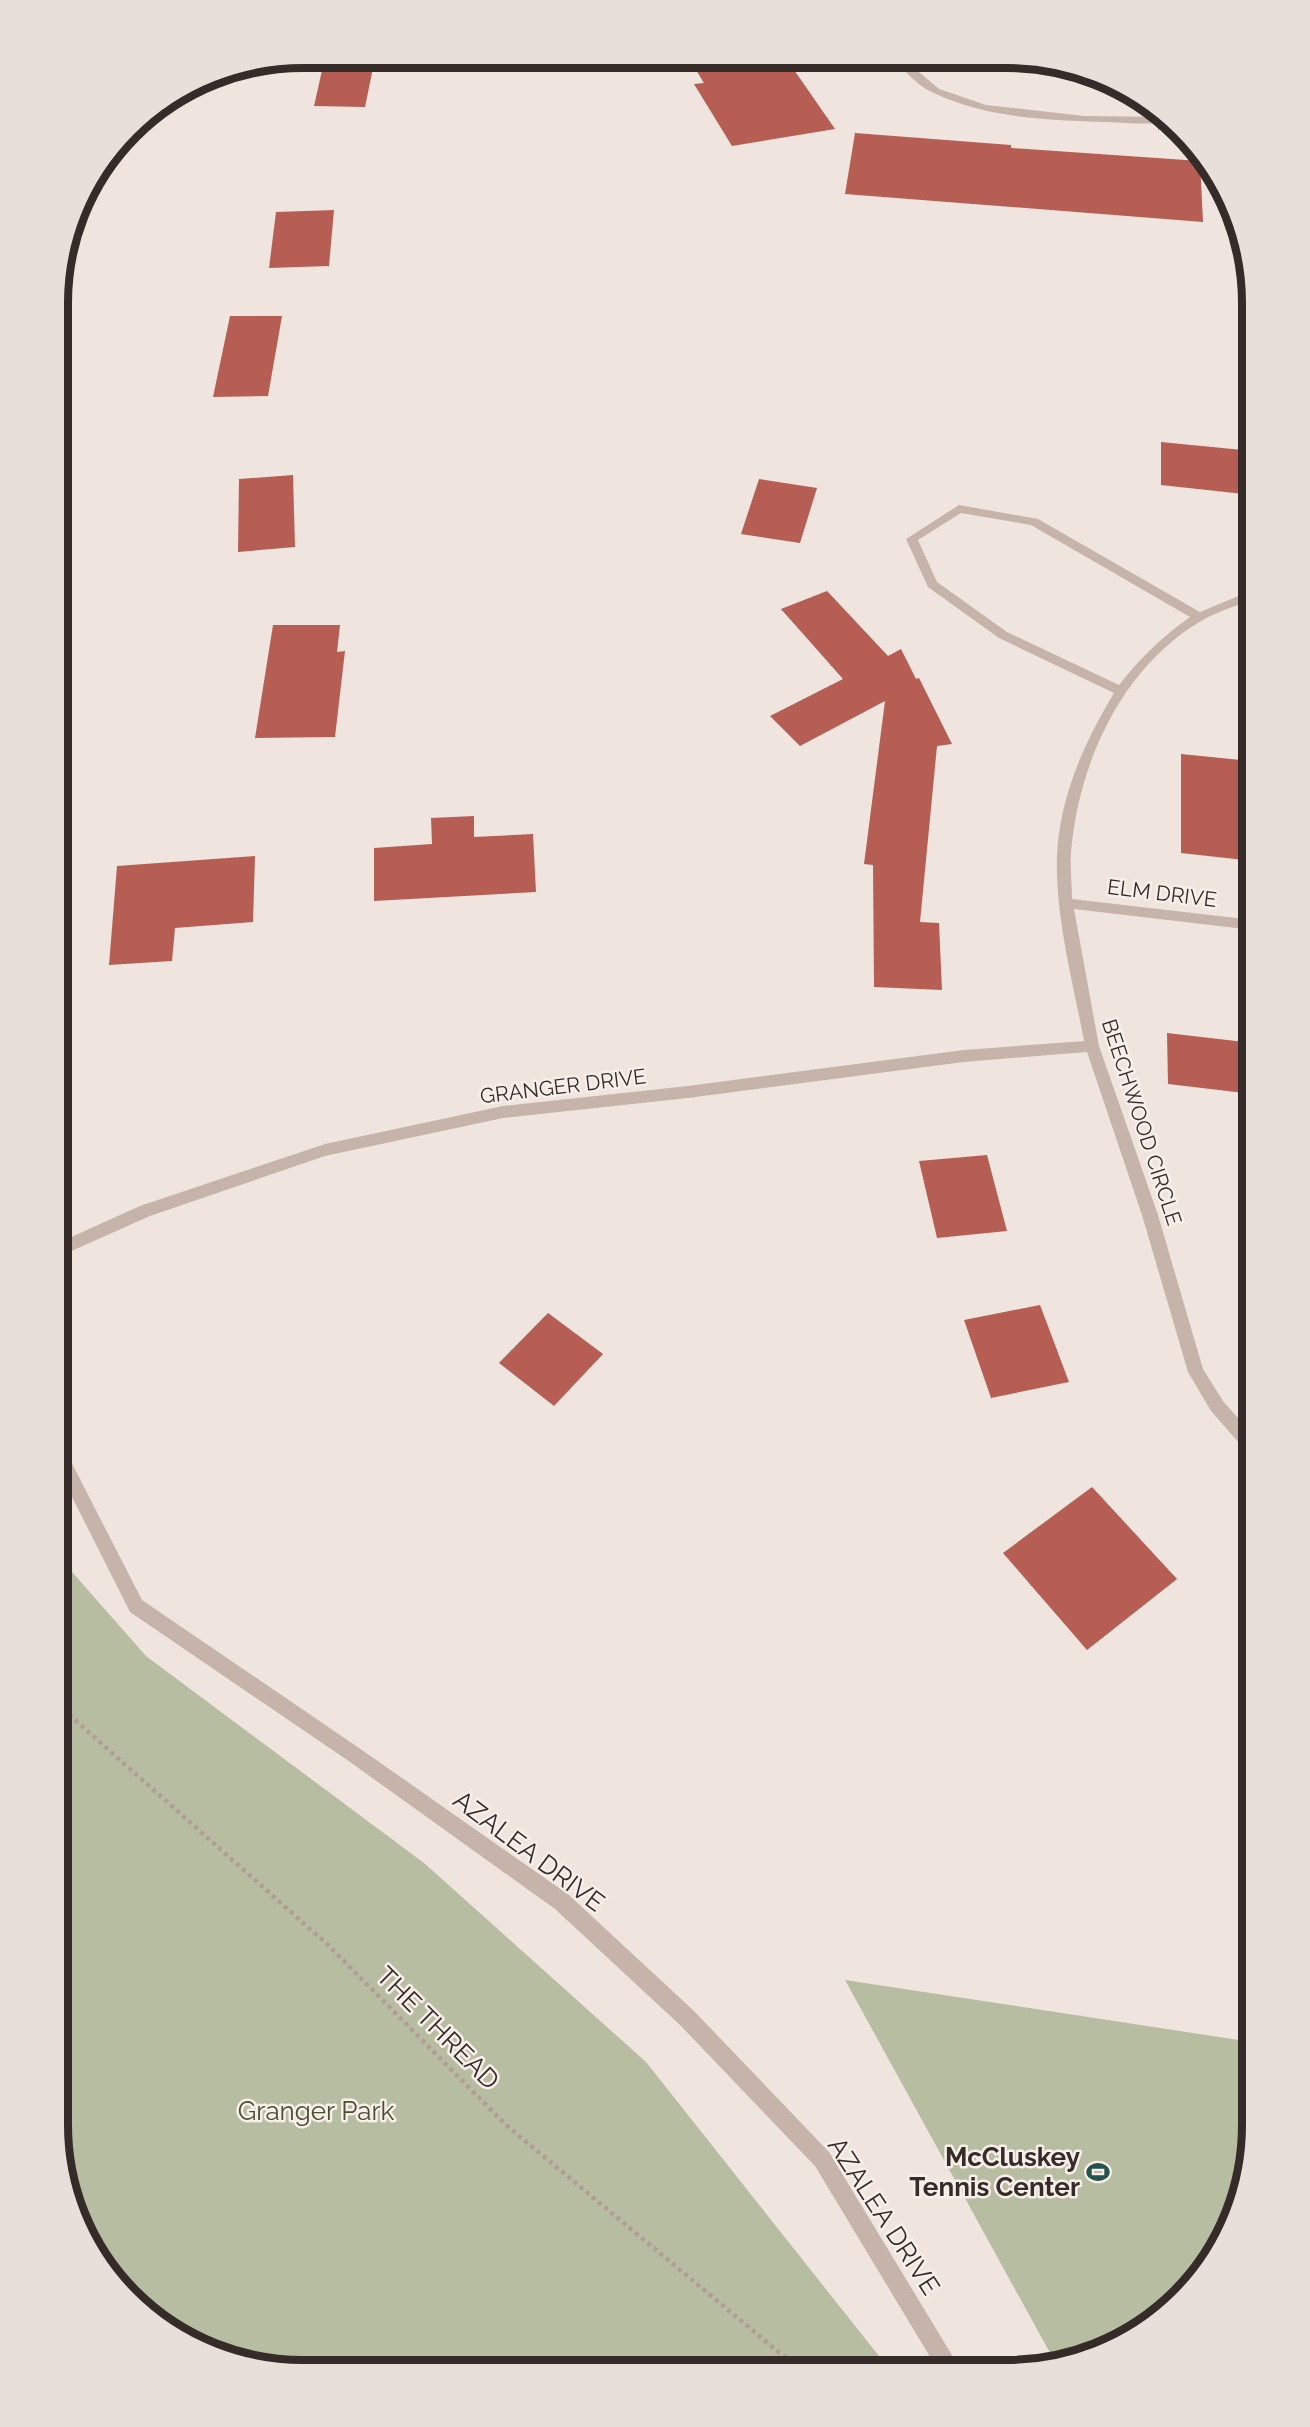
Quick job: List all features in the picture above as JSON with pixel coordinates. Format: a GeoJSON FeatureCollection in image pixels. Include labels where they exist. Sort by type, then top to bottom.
{"type":"FeatureCollection","features":[{"type":"Feature","properties":{"kind":"street"},"geometry":{"type":"LineString","coordinates":[[908,68],[918,79],[936,91],[966,102],[1048,115],[1156,120]]}},
{"type":"Feature","properties":{"kind":"street"},"geometry":{"type":"LineString","coordinates":[[1121,691],[1003,635],[932,584],[912,539],[959,509],[1034,522],[1199,617]]}},
{"type":"Feature","properties":{"kind":"street","name":"BEECHWOOD CIRCLE"},"geometry":{"type":"LineString","coordinates":[[1243,598],[1199,617],[1169,638],[1143,663],[1121,691],[1099,728],[1086,757],[1070,810],[1064,855],[1066,903],[1092,1046],[1150,1215],[1196,1371],[1217,1406],[1243,1436]]}},
{"type":"Feature","properties":{"kind":"street","name":"ELM DRIVE"},"geometry":{"type":"LineString","coordinates":[[1066,903],[1243,924]]}},
{"type":"Feature","properties":{"kind":"street","name":"GRANGER DRIVE"},"geometry":{"type":"LineString","coordinates":[[68,1246],[145,1211],[325,1150],[503,1112],[721,1088],[964,1056],[1092,1046]]}},
{"type":"Feature","properties":{"kind":"street","name":"AZALEA DRIVE"},"geometry":{"type":"LineString","coordinates":[[68,1473],[136,1606],[347,1749],[562,1902],[687,2018],[822,2159],[944,2360]]}},
{"type":"Feature","properties":{"kind":"path","name":"THE THREAD"},"geometry":{"type":"LineString","coordinates":[[68,1714],[327,1944],[506,2125],[788,2360]]}},
{"type":"Feature","properties":{"kind":"green space","name":"Granger Park"},"geometry":{"type":"Polygon","coordinates":[[[68,1567],[146,1656],[424,1863],[646,2062],[882,2360],[287,2359],[257,2355],[213,2342],[159,2311],[136,2291],[116,2268],[99,2242],[80,2200],[72,2170],[68,2140],[68,1567]]]}},
{"type":"Feature","properties":{"kind":"green space","name":"McCluskey Tennis Center"},"geometry":{"type":"Polygon","coordinates":[[[845,1980],[1243,2041],[1243,2124],[1238,2170],[1225,2214],[1211,2242],[1194,2268],[1174,2291],[1151,2311],[1097,2342],[1051,2355],[845,1980]]]}},
{"type":"Feature","properties":{"kind":"building"},"geometry":{"type":"Polygon","coordinates":[[[323,68],[373,68],[365,107],[314,106],[323,68]]]}},
{"type":"Feature","properties":{"kind":"building"},"geometry":{"type":"Polygon","coordinates":[[[793,68],[835,129],[732,146],[694,84],[704,83],[696,70],[793,68]]]}},
{"type":"Feature","properties":{"kind":"building"},"geometry":{"type":"Polygon","coordinates":[[[855,133],[1011,145],[1011,148],[1195,161],[1200,168],[1203,222],[845,194],[855,133]]]}},
{"type":"Feature","properties":{"kind":"building"},"geometry":{"type":"Polygon","coordinates":[[[334,210],[329,266],[269,268],[276,212],[334,210]]]}},
{"type":"Feature","properties":{"kind":"building"},"geometry":{"type":"Polygon","coordinates":[[[230,316],[282,316],[268,396],[213,397],[230,316]]]}},
{"type":"Feature","properties":{"kind":"building"},"geometry":{"type":"Polygon","coordinates":[[[1161,442],[1243,450],[1243,494],[1161,485],[1161,442]]]}},
{"type":"Feature","properties":{"kind":"building"},"geometry":{"type":"Polygon","coordinates":[[[293,475],[295,547],[238,552],[239,479],[293,475]]]}},
{"type":"Feature","properties":{"kind":"building"},"geometry":{"type":"Polygon","coordinates":[[[759,479],[817,488],[800,543],[741,534],[759,479]]]}},
{"type":"Feature","properties":{"kind":"building"},"geometry":{"type":"Polygon","coordinates":[[[827,591],[888,656],[901,649],[916,679],[919,678],[952,744],[937,746],[920,922],[939,923],[942,990],[874,987],[873,865],[864,864],[885,701],[800,746],[770,716],[843,679],[781,609],[827,591]]]}},
{"type":"Feature","properties":{"kind":"building"},"geometry":{"type":"Polygon","coordinates":[[[273,625],[340,625],[337,652],[345,651],[335,737],[255,738],[273,625]]]}},
{"type":"Feature","properties":{"kind":"building"},"geometry":{"type":"Polygon","coordinates":[[[1181,754],[1241,760],[1243,860],[1181,853],[1181,754]]]}},
{"type":"Feature","properties":{"kind":"building"},"geometry":{"type":"Polygon","coordinates":[[[474,816],[474,837],[533,834],[536,892],[374,901],[374,848],[432,844],[431,818],[474,816]]]}},
{"type":"Feature","properties":{"kind":"building"},"geometry":{"type":"Polygon","coordinates":[[[255,856],[253,922],[175,928],[172,961],[109,965],[117,866],[255,856]]]}},
{"type":"Feature","properties":{"kind":"building"},"geometry":{"type":"Polygon","coordinates":[[[1167,1033],[1243,1042],[1243,1093],[1168,1084],[1167,1033]]]}},
{"type":"Feature","properties":{"kind":"building"},"geometry":{"type":"Polygon","coordinates":[[[987,1155],[1007,1231],[937,1238],[919,1161],[987,1155]]]}},
{"type":"Feature","properties":{"kind":"building"},"geometry":{"type":"Polygon","coordinates":[[[1040,1305],[1069,1382],[991,1398],[964,1320],[1040,1305]]]}},
{"type":"Feature","properties":{"kind":"building"},"geometry":{"type":"Polygon","coordinates":[[[548,1313],[603,1354],[554,1406],[499,1363],[548,1313]]]}},
{"type":"Feature","properties":{"kind":"building"},"geometry":{"type":"Polygon","coordinates":[[[1092,1487],[1177,1579],[1087,1650],[1003,1553],[1092,1487]]]}},
{"type":"Feature","properties":{"kind":"place","name":"McCluskey Tennis Center"},"geometry":{"type":"Point","coordinates":[1098,2172]}}]}
